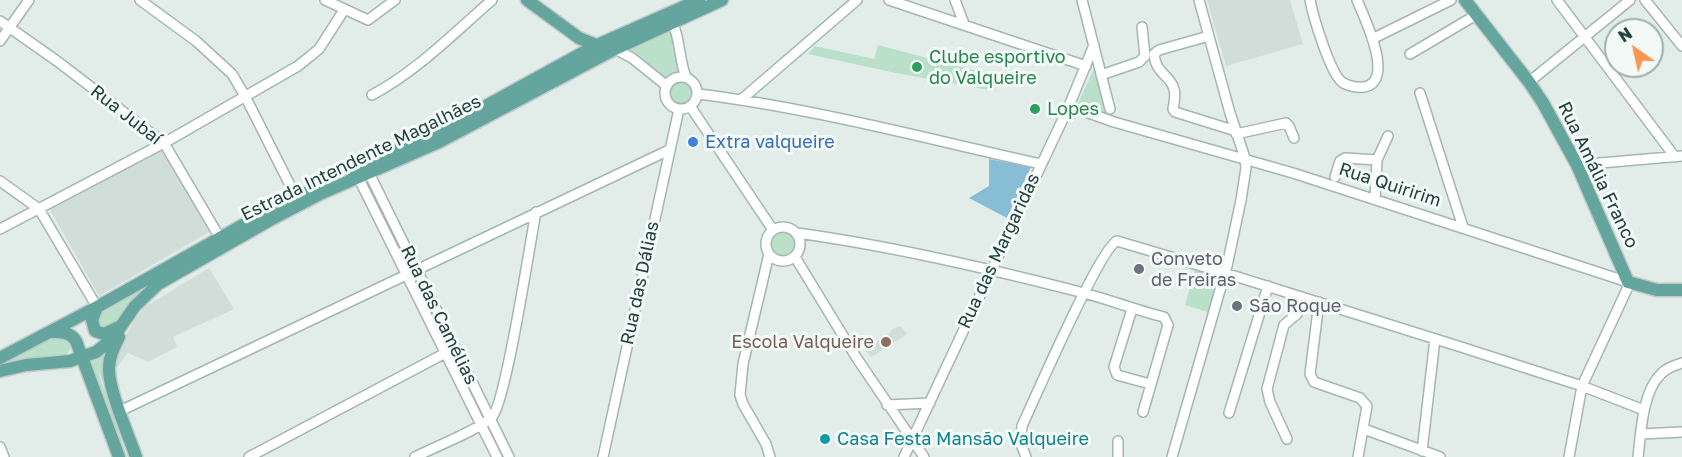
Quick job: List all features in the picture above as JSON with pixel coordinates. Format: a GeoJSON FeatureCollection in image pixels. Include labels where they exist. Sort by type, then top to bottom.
{"type":"FeatureCollection","features":[{"type":"Feature","properties":{"kind":"main road"},"geometry":{"type":"LineString","coordinates":[[527,0],[565,28],[595,46],[615,49]]}},
{"type":"Feature","properties":{"kind":"main road","name":"Estrada Intendente Magalhães"},"geometry":{"type":"LineString","coordinates":[[0,371],[26,365],[70,361],[104,346],[125,322],[135,306],[158,284],[270,220],[478,122],[615,49],[699,0]]}},
{"type":"Feature","properties":{"kind":"main road","name":"Estrada Intendente Magalhães"},"geometry":{"type":"LineString","coordinates":[[0,358],[51,333],[296,197],[453,124],[595,46],[722,0]]}},
{"type":"Feature","properties":{"kind":"main road","name":"Rua Amália Franco"},"geometry":{"type":"LineString","coordinates":[[1465,0],[1529,82],[1577,165],[1628,282]]}},
{"type":"Feature","properties":{"kind":"main road","name":"Rua Quiririm"},"geometry":{"type":"LineString","coordinates":[[1628,282],[1657,290],[1682,290]]}},
{"type":"Feature","properties":{"kind":"main road"},"geometry":{"type":"LineString","coordinates":[[97,307],[92,326],[99,333],[110,333],[125,322]]}},
{"type":"Feature","properties":{"kind":"main road"},"geometry":{"type":"LineString","coordinates":[[125,322],[112,352],[109,369],[120,411],[136,457]]}},
{"type":"Feature","properties":{"kind":"main road"},"geometry":{"type":"LineString","coordinates":[[51,333],[64,332],[70,334],[76,341],[119,457]]}},
{"type":"Feature","properties":{"kind":"street"},"geometry":{"type":"LineString","coordinates":[[0,41],[29,0]]}},
{"type":"Feature","properties":{"kind":"street"},"geometry":{"type":"LineString","coordinates":[[140,0],[218,60],[232,74],[296,197]]}},
{"type":"Feature","properties":{"kind":"street"},"geometry":{"type":"LineString","coordinates":[[325,0],[368,20],[394,0]]}},
{"type":"Feature","properties":{"kind":"street"},"geometry":{"type":"LineString","coordinates":[[372,95],[392,85],[424,61],[492,0]]}},
{"type":"Feature","properties":{"kind":"street"},"geometry":{"type":"LineString","coordinates":[[742,99],[857,0]]}},
{"type":"Feature","properties":{"kind":"street"},"geometry":{"type":"LineString","coordinates":[[890,0],[1086,66]]}},
{"type":"Feature","properties":{"kind":"street"},"geometry":{"type":"LineString","coordinates":[[956,0],[964,24]]}},
{"type":"Feature","properties":{"kind":"street"},"geometry":{"type":"LineString","coordinates":[[1082,0],[1110,109]]}},
{"type":"Feature","properties":{"kind":"street"},"geometry":{"type":"LineString","coordinates":[[1172,457],[1225,273],[1245,179],[1245,158],[1199,0]]}},
{"type":"Feature","properties":{"kind":"street"},"geometry":{"type":"LineString","coordinates":[[1310,0],[1332,69],[1342,82],[1350,86],[1363,87],[1371,85],[1377,78],[1378,66],[1372,39],[1357,0]]}},
{"type":"Feature","properties":{"kind":"street"},"geometry":{"type":"LineString","coordinates":[[1372,39],[1451,0]]}},
{"type":"Feature","properties":{"kind":"street"},"geometry":{"type":"LineString","coordinates":[[1557,0],[1678,156]]}},
{"type":"Feature","properties":{"kind":"street"},"geometry":{"type":"LineString","coordinates":[[1529,82],[1630,0]]}},
{"type":"Feature","properties":{"kind":"street"},"geometry":{"type":"LineString","coordinates":[[1646,0],[1682,46]]}},
{"type":"Feature","properties":{"kind":"street"},"geometry":{"type":"LineString","coordinates":[[0,230],[164,143],[312,56],[344,10]]}},
{"type":"Feature","properties":{"kind":"street"},"geometry":{"type":"LineString","coordinates":[[1410,54],[1476,15]]}},
{"type":"Feature","properties":{"kind":"street"},"geometry":{"type":"LineString","coordinates":[[668,19],[686,77],[696,86],[698,94],[694,103],[679,109],[671,105],[666,98],[667,86],[673,79],[686,77]]}},
{"type":"Feature","properties":{"kind":"street","name":"Rua Jubaí"},"geometry":{"type":"LineString","coordinates":[[0,21],[57,61],[164,143],[220,238]]}},
{"type":"Feature","properties":{"kind":"street"},"geometry":{"type":"LineString","coordinates":[[1101,75],[1139,62],[1145,56],[1142,27]]}},
{"type":"Feature","properties":{"kind":"street"},"geometry":{"type":"LineString","coordinates":[[1209,36],[1159,50],[1154,54],[1156,64],[1173,84],[1175,112],[1236,133],[1286,123],[1294,138]]}},
{"type":"Feature","properties":{"kind":"street","name":"Rua das Margaridas"},"geometry":{"type":"LineString","coordinates":[[904,457],[1069,106],[1094,45]]}},
{"type":"Feature","properties":{"kind":"street"},"geometry":{"type":"LineString","coordinates":[[615,49],[632,58],[667,86]]}},
{"type":"Feature","properties":{"kind":"street"},"geometry":{"type":"LineString","coordinates":[[1420,93],[1463,227]]}},
{"type":"Feature","properties":{"kind":"street"},"geometry":{"type":"LineString","coordinates":[[698,94],[742,99],[1041,164]]}},
{"type":"Feature","properties":{"kind":"street"},"geometry":{"type":"LineString","coordinates":[[690,106],[773,230]]}},
{"type":"Feature","properties":{"kind":"street","name":"Rua Quiririm"},"geometry":{"type":"LineString","coordinates":[[1069,106],[1114,122],[1245,158],[1628,282]]}},
{"type":"Feature","properties":{"kind":"street","name":"Rua das Dálias"},"geometry":{"type":"LineString","coordinates":[[603,457],[679,109]]}},
{"type":"Feature","properties":{"kind":"street"},"geometry":{"type":"LineString","coordinates":[[1375,199],[1377,160],[1388,136]]}},
{"type":"Feature","properties":{"kind":"street"},"geometry":{"type":"LineString","coordinates":[[120,411],[669,150]]}},
{"type":"Feature","properties":{"kind":"street"},"geometry":{"type":"LineString","coordinates":[[1577,165],[1678,156]]}},
{"type":"Feature","properties":{"kind":"street"},"geometry":{"type":"LineString","coordinates":[[1335,177],[1340,161],[1345,158],[1377,160]]}},
{"type":"Feature","properties":{"kind":"street","name":"Rua das Camélias"},"geometry":{"type":"LineString","coordinates":[[364,175],[417,270],[509,457]]}},
{"type":"Feature","properties":{"kind":"street","name":"Rua das Camélias"},"geometry":{"type":"LineString","coordinates":[[364,175],[406,276],[497,457]]}},
{"type":"Feature","properties":{"kind":"street"},"geometry":{"type":"LineString","coordinates":[[0,181],[39,209],[97,307]]}},
{"type":"Feature","properties":{"kind":"street"},"geometry":{"type":"LineString","coordinates":[[415,457],[490,419],[498,408],[536,212]]}},
{"type":"Feature","properties":{"kind":"street"},"geometry":{"type":"LineString","coordinates":[[770,457],[766,444],[743,404],[740,394],[743,364],[769,254],[766,242],[773,230],[783,226],[797,233],[992,270],[1084,293],[1164,317],[1167,321],[1143,412]]}},
{"type":"Feature","properties":{"kind":"street"},"geometry":{"type":"LineString","coordinates":[[769,254],[779,261],[795,257],[800,245],[797,233]]}},
{"type":"Feature","properties":{"kind":"street"},"geometry":{"type":"LineString","coordinates":[[1026,457],[1021,444],[1022,426],[1084,293],[1108,247],[1116,241],[1435,339],[1582,387],[1644,410]]}},
{"type":"Feature","properties":{"kind":"street"},"geometry":{"type":"LineString","coordinates":[[795,257],[887,405],[924,457]]}},
{"type":"Feature","properties":{"kind":"street"},"geometry":{"type":"LineString","coordinates":[[1569,457],[1582,387],[1628,287],[1628,282]]}},
{"type":"Feature","properties":{"kind":"street"},"geometry":{"type":"LineString","coordinates":[[1229,413],[1268,286]]}},
{"type":"Feature","properties":{"kind":"street"},"geometry":{"type":"LineString","coordinates":[[1287,439],[1270,402],[1267,389],[1284,325],[1297,314],[1302,298]]}},
{"type":"Feature","properties":{"kind":"street"},"geometry":{"type":"LineString","coordinates":[[1318,302],[1310,369],[1312,379],[1314,382],[1366,402],[1364,429],[1358,457]]}},
{"type":"Feature","properties":{"kind":"street"},"geometry":{"type":"LineString","coordinates":[[1132,309],[1114,372],[1117,375],[1150,384]]}},
{"type":"Feature","properties":{"kind":"street"},"geometry":{"type":"LineString","coordinates":[[1422,451],[1435,339]]}},
{"type":"Feature","properties":{"kind":"street"},"geometry":{"type":"LineString","coordinates":[[249,457],[456,348]]}},
{"type":"Feature","properties":{"kind":"street"},"geometry":{"type":"LineString","coordinates":[[1638,457],[1644,410],[1656,379],[1662,372],[1682,363]]}},
{"type":"Feature","properties":{"kind":"street"},"geometry":{"type":"LineString","coordinates":[[887,405],[930,402]]}},
{"type":"Feature","properties":{"kind":"street"},"geometry":{"type":"LineString","coordinates":[[1364,429],[1440,457]]}},
{"type":"Feature","properties":{"kind":"street"},"geometry":{"type":"LineString","coordinates":[[1641,434],[1682,432]]}},
{"type":"Feature","properties":{"kind":"street"},"geometry":{"type":"LineString","coordinates":[[1118,441],[1118,457]]}},
{"type":"Feature","properties":{"kind":"street"},"geometry":{"type":"LineString","coordinates":[[0,447],[4,457]]}},
{"type":"Feature","properties":{"kind":"shaded area"},"geometry":{"type":"Polygon","coordinates":[[[1207,0],[1290,0],[1303,44],[1226,66],[1207,0]]]}},
{"type":"Feature","properties":{"kind":"shaded area"},"geometry":{"type":"Polygon","coordinates":[[[162,148],[211,231],[99,296],[49,208],[162,148]]]}},
{"type":"Feature","properties":{"kind":"shaded area"},"geometry":{"type":"Polygon","coordinates":[[[209,268],[234,309],[173,337],[177,347],[148,362],[128,353],[114,371],[114,357],[134,321],[145,307],[209,268]]]}},
{"type":"Feature","properties":{"kind":"shaded area","name":"Escola Valqueire"},"geometry":{"type":"Polygon","coordinates":[[[901,326],[907,334],[871,357],[865,350],[890,333],[892,329],[901,326]]]}},
{"type":"Feature","properties":{"kind":"green space"},"geometry":{"type":"Polygon","coordinates":[[[669,26],[679,68],[694,93],[685,105],[676,104],[670,97],[669,88],[628,49],[669,26]]]}},
{"type":"Feature","properties":{"kind":"green space","name":"Clube esportivo do Valqueire"},"geometry":{"type":"Polygon","coordinates":[[[878,45],[984,73],[982,79],[996,85],[995,91],[808,54],[815,46],[874,59],[878,45]]]}},
{"type":"Feature","properties":{"kind":"green space"},"geometry":{"type":"Polygon","coordinates":[[[1097,70],[1106,112],[1104,115],[1080,105],[1079,101],[1093,71],[1097,70]]]}},
{"type":"Feature","properties":{"kind":"green space"},"geometry":{"type":"Polygon","coordinates":[[[781,228],[796,236],[796,250],[793,256],[784,259],[772,255],[768,244],[774,232],[781,228]]]}},
{"type":"Feature","properties":{"kind":"green space"},"geometry":{"type":"Polygon","coordinates":[[[1196,265],[1222,274],[1211,313],[1185,305],[1196,265]]]}},
{"type":"Feature","properties":{"kind":"green space"},"geometry":{"type":"Polygon","coordinates":[[[146,284],[111,326],[105,329],[99,327],[96,322],[102,309],[146,284]]]}},
{"type":"Feature","properties":{"kind":"green space"},"geometry":{"type":"Polygon","coordinates":[[[55,337],[66,337],[72,346],[67,354],[54,358],[0,361],[55,337]]]}},
{"type":"Feature","properties":{"kind":"green space"},"geometry":{"type":"Polygon","coordinates":[[[113,342],[107,356],[134,457],[128,457],[108,393],[98,371],[127,457],[120,457],[86,361],[113,342]]]}},
{"type":"Feature","properties":{"kind":"water"},"geometry":{"type":"Polygon","coordinates":[[[989,159],[1031,167],[1007,218],[969,198],[989,186],[989,159]]]}},
{"type":"Feature","properties":{"kind":"place","name":"Clube esportivo do Valqueire"},"geometry":{"type":"Point","coordinates":[917,67]}},
{"type":"Feature","properties":{"kind":"place","name":"Lopes"},"geometry":{"type":"Point","coordinates":[1035,109]}},
{"type":"Feature","properties":{"kind":"place","name":"Extra valqueire"},"geometry":{"type":"Point","coordinates":[693,142]}},
{"type":"Feature","properties":{"kind":"place","name":"Conveto de Freiras"},"geometry":{"type":"Point","coordinates":[1139,269]}},
{"type":"Feature","properties":{"kind":"place","name":"São Roque"},"geometry":{"type":"Point","coordinates":[1237,306]}},
{"type":"Feature","properties":{"kind":"place","name":"Escola Valqueire"},"geometry":{"type":"Point","coordinates":[886,342]}},
{"type":"Feature","properties":{"kind":"place","name":"Casa Festa Mansão Valqueire"},"geometry":{"type":"Point","coordinates":[825,439]}}]}
